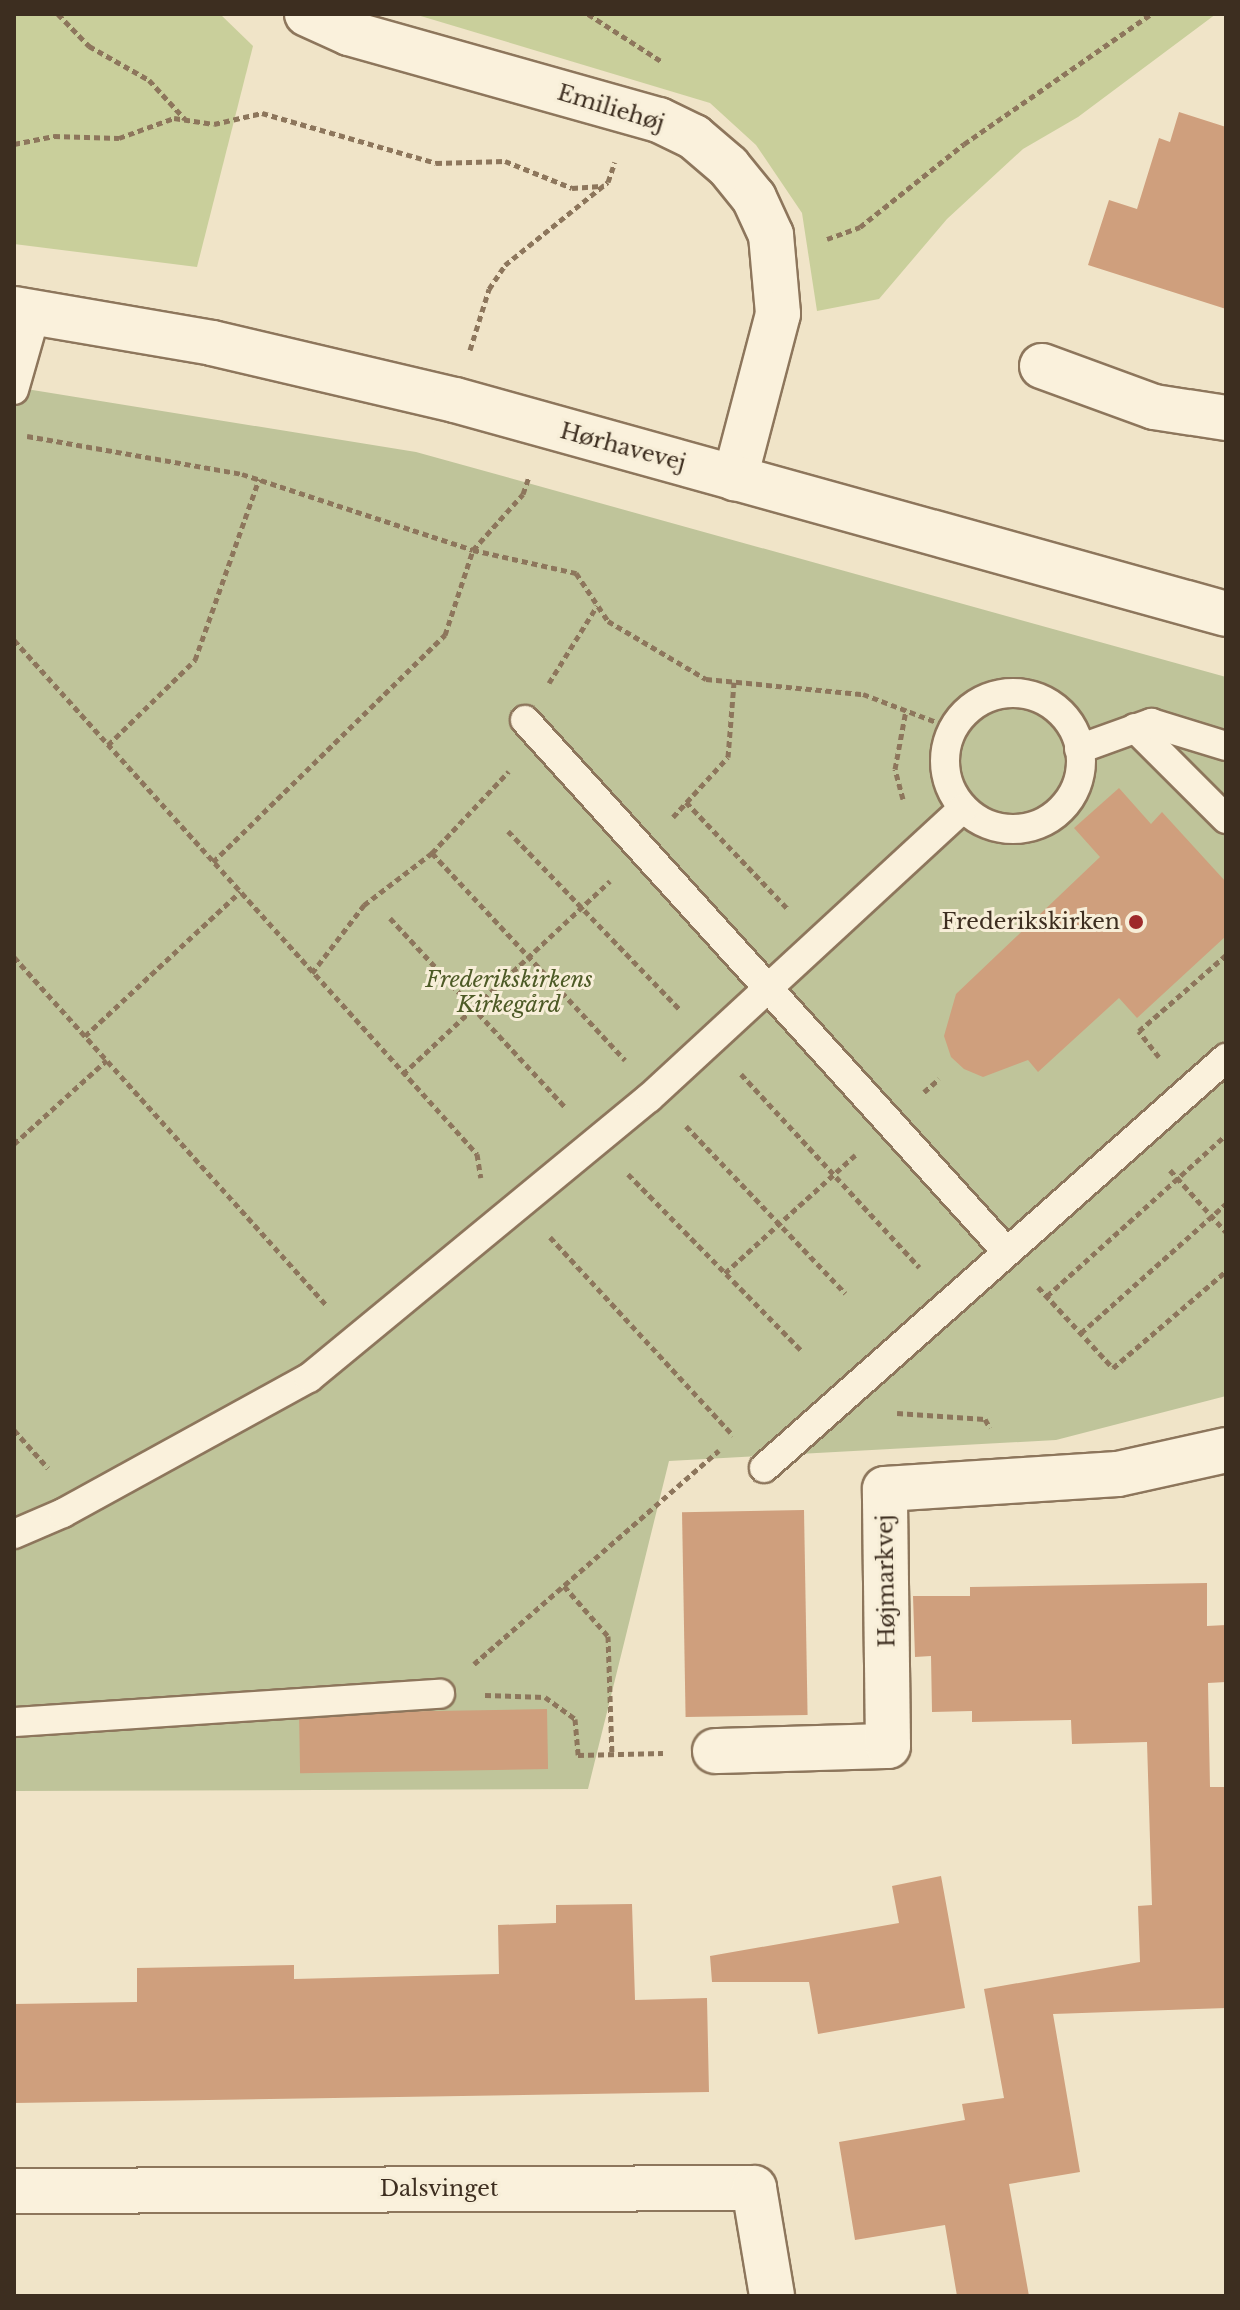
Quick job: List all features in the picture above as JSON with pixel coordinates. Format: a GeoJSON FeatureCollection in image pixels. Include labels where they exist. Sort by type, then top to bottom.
{"type":"FeatureCollection","features":[{"type":"Feature","properties":{"kind":"street","name":"Emiliehøj"},"geometry":{"type":"LineString","coordinates":[[307,14],[349,33],[659,120],[694,137],[728,166],[754,198],[771,235],[778,314],[735,478]]}},
{"type":"Feature","properties":{"kind":"street","name":"Hørhavevej"},"geometry":{"type":"LineString","coordinates":[[25,311],[212,343],[455,400],[1226,614]]}},
{"type":"Feature","properties":{"kind":"street"},"geometry":{"type":"LineString","coordinates":[[1042,366],[1154,407],[1226,418]]}},
{"type":"Feature","properties":{"kind":"street","name":"Højmarkvej"},"geometry":{"type":"LineString","coordinates":[[715,1751],[888,1746],[885,1489],[1118,1474],[1226,1450]]}},
{"type":"Feature","properties":{"kind":"street","name":"Dalsvinget"},"geometry":{"type":"LineString","coordinates":[[14,2191],[754,2188],[772,2296]]}},
{"type":"Feature","properties":{"kind":"lane"},"geometry":{"type":"LineString","coordinates":[[14,390],[25,311]]}},
{"type":"Feature","properties":{"kind":"lane"},"geometry":{"type":"LineString","coordinates":[[1029,694],[1067,718],[1079,749],[1078,783],[1055,815],[1037,825],[997,828],[963,808],[945,772],[945,749],[952,728],[985,698],[1029,694]]}},
{"type":"Feature","properties":{"kind":"lane"},"geometry":{"type":"LineString","coordinates":[[1079,749],[1151,723],[1226,746]]}},
{"type":"Feature","properties":{"kind":"lane"},"geometry":{"type":"LineString","coordinates":[[1135,728],[1226,819]]}},
{"type":"Feature","properties":{"kind":"lane"},"geometry":{"type":"LineString","coordinates":[[533,729],[765,991],[1007,1252]]}},
{"type":"Feature","properties":{"kind":"lane"},"geometry":{"type":"LineString","coordinates":[[14,1534],[63,1513],[309,1378],[514,1212],[711,1041],[963,808]]}},
{"type":"Feature","properties":{"kind":"lane"},"geometry":{"type":"LineString","coordinates":[[764,1468],[1226,1058]]}},
{"type":"Feature","properties":{"kind":"lane"},"geometry":{"type":"LineString","coordinates":[[14,1722],[440,1694]]}},
{"type":"Feature","properties":{"kind":"path"},"geometry":{"type":"LineString","coordinates":[[58,14],[111,62],[149,80],[186,120]]}},
{"type":"Feature","properties":{"kind":"path"},"geometry":{"type":"LineString","coordinates":[[773,258],[860,227],[964,144],[1151,14]]}},
{"type":"Feature","properties":{"kind":"path"},"geometry":{"type":"LineString","coordinates":[[14,144],[54,136],[119,138],[174,118],[214,124],[262,113],[436,163],[505,161],[572,188],[606,184],[505,265],[489,289],[455,400]]}},
{"type":"Feature","properties":{"kind":"path"},"geometry":{"type":"LineString","coordinates":[[213,862],[445,635],[473,550],[523,494],[545,426]]}},
{"type":"Feature","properties":{"kind":"path"},"geometry":{"type":"LineString","coordinates":[[14,434],[259,479],[473,550],[576,573],[608,621],[706,679],[863,694],[952,728]]}},
{"type":"Feature","properties":{"kind":"path"},"geometry":{"type":"LineString","coordinates":[[108,745],[195,660],[259,479]]}},
{"type":"Feature","properties":{"kind":"path"},"geometry":{"type":"LineString","coordinates":[[312,973],[364,905],[432,853],[533,729],[597,606]]}},
{"type":"Feature","properties":{"kind":"path"},"geometry":{"type":"LineString","coordinates":[[14,640],[477,1154],[482,1188],[514,1212],[764,1468]]}},
{"type":"Feature","properties":{"kind":"path"},"geometry":{"type":"LineString","coordinates":[[662,828],[728,757],[734,682]]}},
{"type":"Feature","properties":{"kind":"path"},"geometry":{"type":"LineString","coordinates":[[906,710],[895,769],[907,814]]}},
{"type":"Feature","properties":{"kind":"path"},"geometry":{"type":"LineString","coordinates":[[686,802],[792,914],[804,904]]}},
{"type":"Feature","properties":{"kind":"path"},"geometry":{"type":"LineString","coordinates":[[508,831],[711,1041],[952,1302]]}},
{"type":"Feature","properties":{"kind":"path"},"geometry":{"type":"LineString","coordinates":[[403,1074],[643,850]]}},
{"type":"Feature","properties":{"kind":"path"},"geometry":{"type":"LineString","coordinates":[[85,1036],[240,892]]}},
{"type":"Feature","properties":{"kind":"path"},"geometry":{"type":"LineString","coordinates":[[1147,1044],[1139,1031],[1226,955]]}},
{"type":"Feature","properties":{"kind":"path"},"geometry":{"type":"LineString","coordinates":[[14,957],[357,1340]]}},
{"type":"Feature","properties":{"kind":"path"},"geometry":{"type":"LineString","coordinates":[[14,1144],[107,1060]]}},
{"type":"Feature","properties":{"kind":"path"},"geometry":{"type":"LineString","coordinates":[[725,1273],[939,1079]]}},
{"type":"Feature","properties":{"kind":"path"},"geometry":{"type":"LineString","coordinates":[[1138,1135],[1226,1232]]}},
{"type":"Feature","properties":{"kind":"path"},"geometry":{"type":"LineString","coordinates":[[1047,1296],[1226,1135]]}},
{"type":"Feature","properties":{"kind":"path"},"geometry":{"type":"LineString","coordinates":[[1081,1333],[1226,1204]]}},
{"type":"Feature","properties":{"kind":"path"},"geometry":{"type":"LineString","coordinates":[[1007,1252],[1113,1368],[1226,1271]]}},
{"type":"Feature","properties":{"kind":"path"},"geometry":{"type":"LineString","coordinates":[[832,1408],[985,1419],[1004,1451],[1010,1482]]}},
{"type":"Feature","properties":{"kind":"path"},"geometry":{"type":"LineString","coordinates":[[440,1694],[735,1436]]}},
{"type":"Feature","properties":{"kind":"path"},"geometry":{"type":"LineString","coordinates":[[564,1586],[608,1636],[612,1754]]}},
{"type":"Feature","properties":{"kind":"path"},"geometry":{"type":"LineString","coordinates":[[440,1694],[545,1697],[575,1719],[578,1755],[652,1753]]}},
{"type":"Feature","properties":{"kind":"green space"},"geometry":{"type":"Polygon","coordinates":[[[14,14],[220,14],[253,46],[197,267],[14,244],[14,14]]]}},
{"type":"Feature","properties":{"kind":"green space"},"geometry":{"type":"Polygon","coordinates":[[[414,14],[1216,14],[1078,117],[1023,149],[947,219],[879,299],[817,311],[802,213],[756,145],[710,103],[414,14]]]}},
{"type":"Feature","properties":{"kind":"green space","name":"Frederikskirkens Kirkegård"},"geometry":{"type":"Polygon","coordinates":[[[14,387],[416,452],[1226,677],[1226,1396],[1056,1440],[669,1461],[588,1789],[14,1791],[14,387]]]}},
{"type":"Feature","properties":{"kind":"building"},"geometry":{"type":"Polygon","coordinates":[[[1179,112],[1226,127],[1226,309],[1088,265],[1109,200],[1137,209],[1159,138],[1170,142],[1179,112]]]}},
{"type":"Feature","properties":{"kind":"building","name":"Frederikskirken"},"geometry":{"type":"Polygon","coordinates":[[[1119,788],[1151,824],[1162,812],[1226,882],[1226,936],[1137,1018],[1119,998],[1038,1072],[1028,1060],[983,1077],[964,1069],[951,1057],[944,1036],[956,994],[1100,857],[1074,828],[1119,788]]]}},
{"type":"Feature","properties":{"kind":"building"},"geometry":{"type":"Polygon","coordinates":[[[804,1510],[808,1715],[686,1717],[682,1512],[804,1510]]]}},
{"type":"Feature","properties":{"kind":"building"},"geometry":{"type":"Polygon","coordinates":[[[1207,1583],[1207,1626],[1226,1625],[1226,1682],[1208,1683],[1210,1787],[1226,1787],[1226,2008],[1053,2014],[1080,2172],[1009,2184],[1029,2296],[957,2296],[945,2225],[855,2240],[839,2142],[965,2120],[962,2104],[1004,2098],[984,1989],[1140,1962],[1138,1906],[1152,1905],[1147,1742],[1072,1744],[1071,1720],[972,1722],[972,1711],[932,1712],[931,1656],[915,1657],[913,1596],[970,1596],[970,1587],[1207,1583]]]}},
{"type":"Feature","properties":{"kind":"building"},"geometry":{"type":"Polygon","coordinates":[[[547,1709],[548,1769],[300,1773],[299,1713],[547,1709]]]}},
{"type":"Feature","properties":{"kind":"building"},"geometry":{"type":"Polygon","coordinates":[[[941,1876],[965,2008],[818,2034],[809,1982],[712,1982],[710,1956],[899,1923],[892,1886],[941,1876]]]}},
{"type":"Feature","properties":{"kind":"building"},"geometry":{"type":"Polygon","coordinates":[[[632,1904],[635,2000],[707,1998],[709,2092],[14,2103],[14,2004],[137,2002],[137,1968],[294,1965],[294,1979],[499,1974],[498,1925],[556,1923],[556,1905],[632,1904]]]}},
{"type":"Feature","properties":{"kind":"place","name":"Frederikskirken"},"geometry":{"type":"Point","coordinates":[1136,922]}}]}
